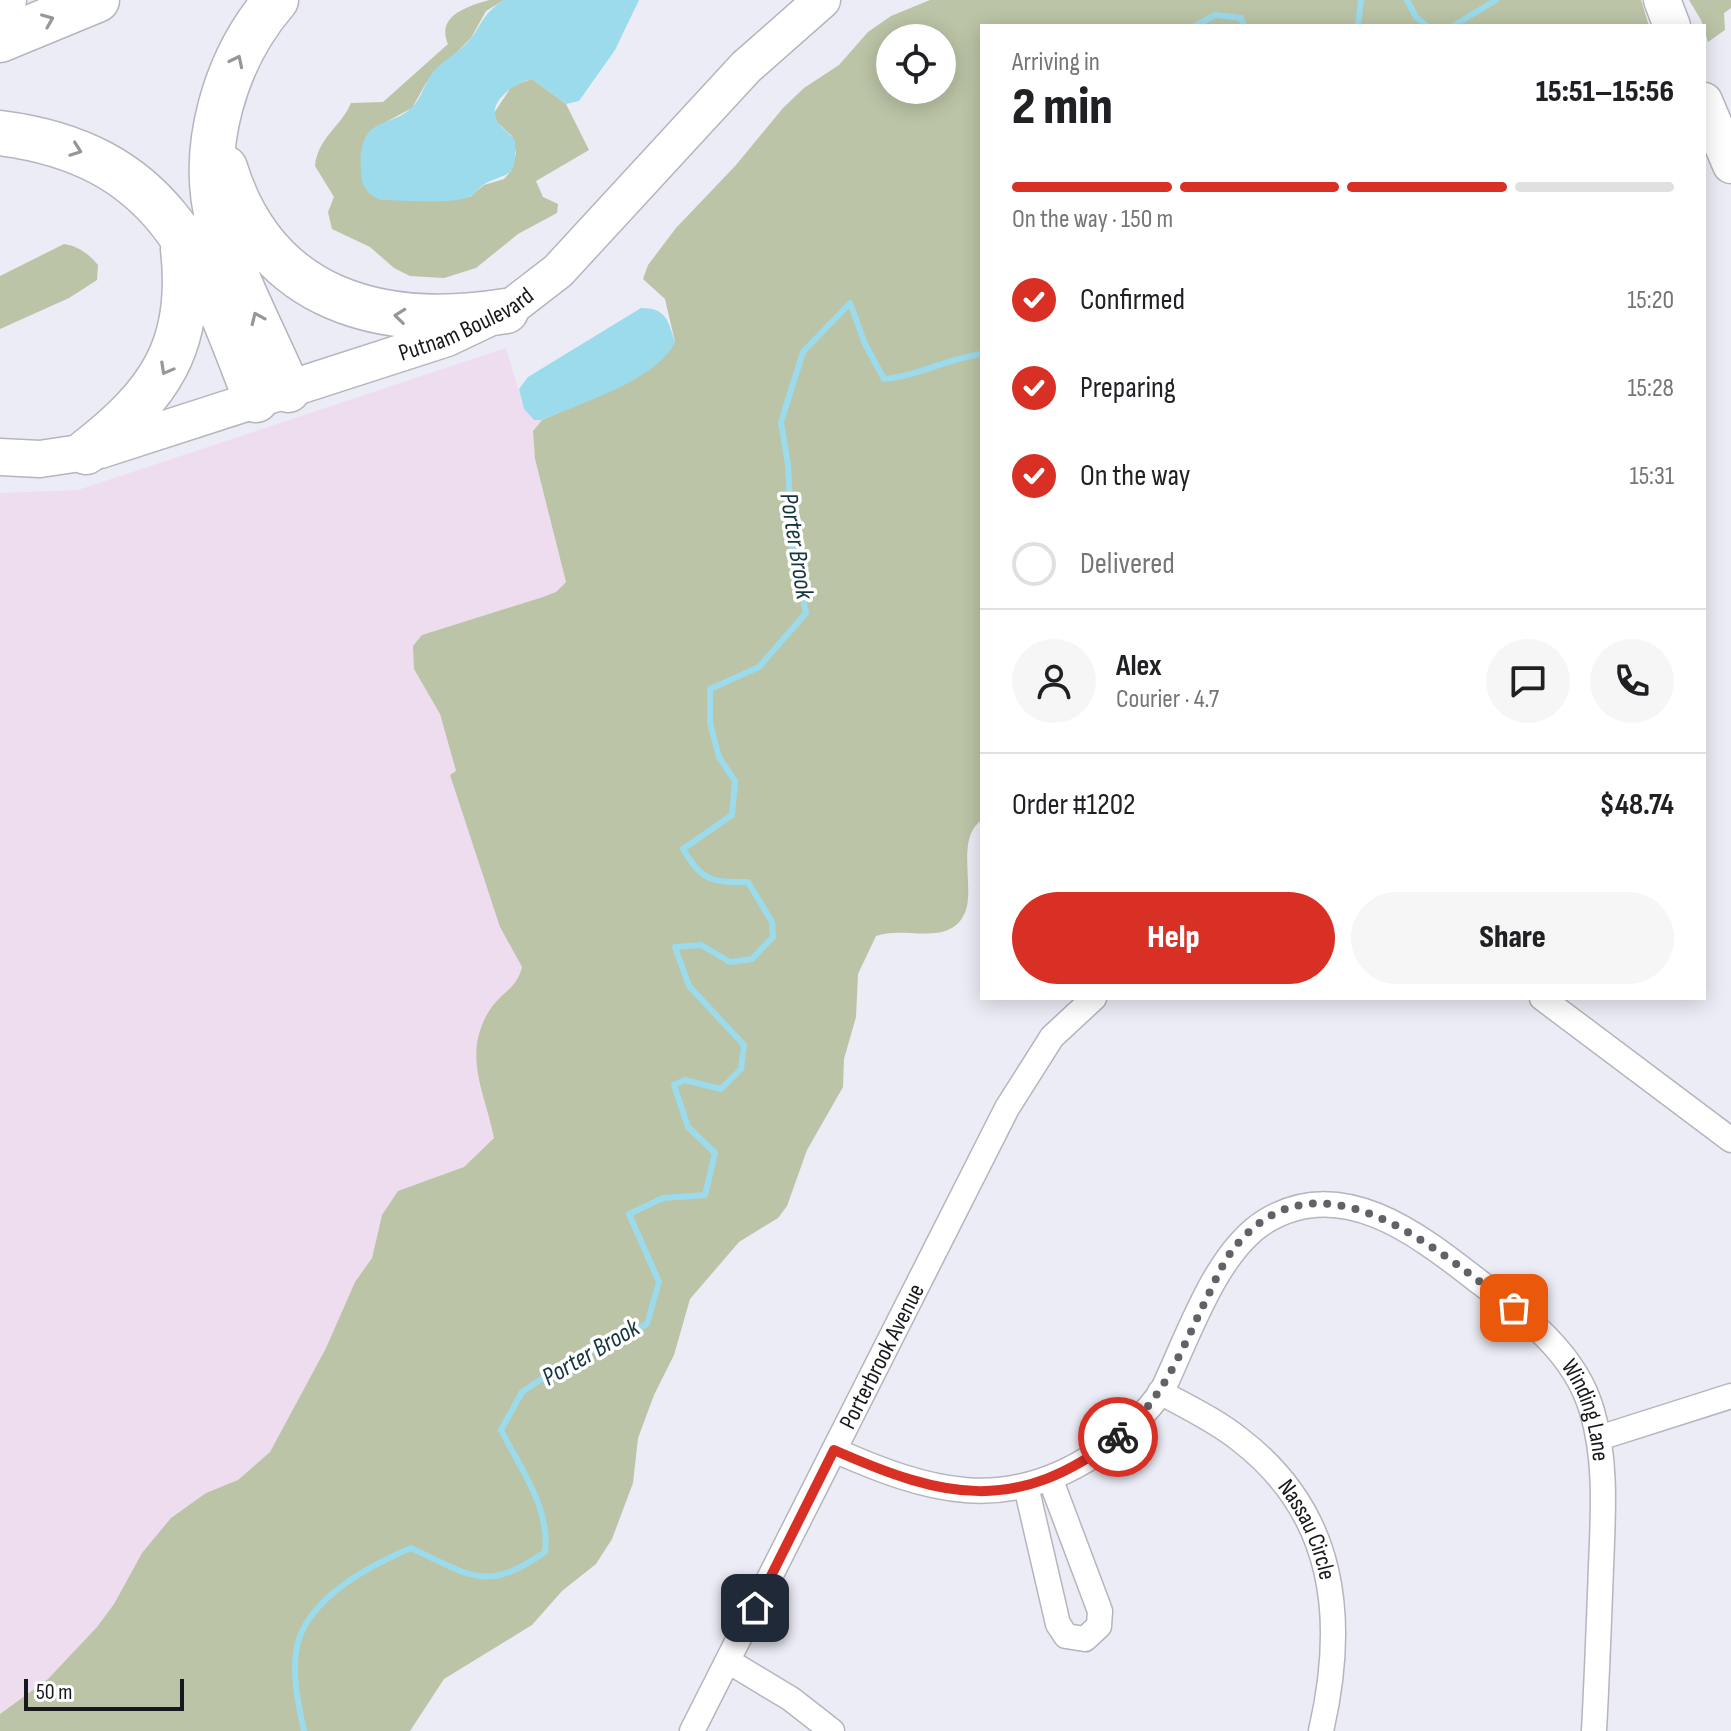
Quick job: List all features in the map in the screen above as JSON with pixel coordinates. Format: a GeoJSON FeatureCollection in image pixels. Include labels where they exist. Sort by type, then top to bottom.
{"type":"FeatureCollection","features":[{"type":"Feature","properties":{"kind":"highway"},"geometry":{"type":"LineString","coordinates":[[0,40],[97,0]]}},
{"type":"Feature","properties":{"kind":"highway"},"geometry":{"type":"LineString","coordinates":[[272,395],[219,226],[212,178],[216,130],[233,70],[258,23],[276,0]]}},
{"type":"Feature","properties":{"kind":"highway"},"geometry":{"type":"LineString","coordinates":[[216,130],[226,171],[244,212],[280,259],[317,290],[361,309],[402,317],[466,316],[506,311]]}},
{"type":"Feature","properties":{"kind":"highway"},"geometry":{"type":"LineString","coordinates":[[0,133],[62,145],[107,164],[148,194],[182,238],[217,305],[272,395]]}},
{"type":"Feature","properties":{"kind":"highway"},"geometry":{"type":"LineString","coordinates":[[86,452],[150,394],[174,353],[186,301],[182,238]]}},
{"type":"Feature","properties":{"kind":"street","name":"Putnam Boulevard"},"geometry":{"type":"LineString","coordinates":[[0,457],[40,459],[86,452],[447,338],[506,311],[558,271],[746,67],[822,0]]}},
{"type":"Feature","properties":{"kind":"street"},"geometry":{"type":"LineString","coordinates":[[1662,0],[1671,24]]}},
{"type":"Feature","properties":{"kind":"street"},"geometry":{"type":"LineString","coordinates":[[1706,106],[1731,165]]}},
{"type":"Feature","properties":{"kind":"street","name":"Porterbrook Avenue"},"geometry":{"type":"LineString","coordinates":[[692,1731],[1022,1081],[1052,1037],[1092,1000]]}},
{"type":"Feature","properties":{"kind":"street"},"geometry":{"type":"LineString","coordinates":[[1545,1000],[1731,1140]]}},
{"type":"Feature","properties":{"kind":"street","name":"Winding Lane"},"geometry":{"type":"LineString","coordinates":[[834,1450],[892,1475],[935,1487],[978,1491],[1026,1486],[1050,1478],[1094,1455],[1120,1435],[1160,1392],[1227,1258],[1242,1239],[1284,1212],[1312,1206],[1339,1206],[1381,1216],[1410,1230],[1534,1325],[1553,1344],[1581,1382],[1599,1438],[1604,1496],[1594,1731]]}},
{"type":"Feature","properties":{"kind":"street","name":"Nassau Circle"},"geometry":{"type":"LineString","coordinates":[[1160,1392],[1212,1421],[1253,1450],[1290,1488],[1312,1525],[1327,1568],[1333,1613],[1332,1662],[1321,1731]]}},
{"type":"Feature","properties":{"kind":"street"},"geometry":{"type":"LineString","coordinates":[[1599,1438],[1731,1396]]}},
{"type":"Feature","properties":{"kind":"street"},"geometry":{"type":"LineString","coordinates":[[1026,1486],[1058,1624],[1066,1636],[1085,1639],[1099,1626],[1100,1611],[1050,1478]]}},
{"type":"Feature","properties":{"kind":"street"},"geometry":{"type":"LineString","coordinates":[[728,1661],[791,1699],[832,1731]]}},
{"type":"Feature","properties":{"kind":"shaded area"},"geometry":{"type":"Polygon","coordinates":[[[506,348],[524,409],[534,420],[542,420],[533,431],[535,459],[566,582],[556,592],[543,597],[422,635],[414,669],[440,714],[500,927],[522,967],[519,981],[489,1011],[488,1108],[494,1138],[464,1167],[398,1192],[382,1215],[372,1258],[355,1282],[326,1348],[270,1452],[238,1480],[206,1493],[142,1553],[114,1604],[97,1627],[48,1679],[0,1714],[0,493],[78,490],[506,348]]]}},
{"type":"Feature","properties":{"kind":"green space"},"geometry":{"type":"Polygon","coordinates":[[[489,0],[504,0],[486,11],[471,38],[426,83],[412,108],[371,130],[362,148],[361,166],[470,197],[484,185],[504,179],[511,171],[516,153],[512,136],[497,122],[494,113],[512,86],[532,79],[566,104],[589,150],[536,181],[543,197],[558,204],[557,213],[518,234],[476,268],[444,278],[410,276],[394,268],[370,247],[332,229],[328,212],[334,197],[315,166],[317,156],[351,103],[383,102],[448,44],[446,26],[455,14],[489,0]]]}},
{"type":"Feature","properties":{"kind":"green space"},"geometry":{"type":"Polygon","coordinates":[[[930,0],[1641,0],[1648,24],[980,24],[980,822],[974,828],[968,849],[966,910],[950,929],[927,934],[888,933],[876,936],[858,974],[856,1017],[844,1059],[843,1087],[807,1150],[787,1206],[778,1218],[739,1242],[690,1299],[674,1355],[654,1395],[638,1438],[633,1483],[612,1539],[596,1564],[562,1591],[532,1625],[444,1679],[410,1731],[0,1731],[0,1714],[48,1679],[97,1627],[114,1604],[142,1553],[171,1518],[206,1493],[238,1480],[270,1452],[326,1348],[355,1282],[372,1258],[382,1215],[398,1191],[464,1167],[494,1138],[478,1074],[477,1043],[489,1011],[516,981],[522,967],[500,927],[450,775],[456,771],[440,714],[414,669],[413,646],[422,635],[543,597],[556,592],[566,582],[535,459],[533,431],[542,420],[621,386],[675,342],[665,299],[643,279],[648,265],[676,228],[736,165],[783,108],[804,88],[839,65],[876,26],[876,104],[956,104],[956,24],[880,24],[930,0]]]}},
{"type":"Feature","properties":{"kind":"green space"},"geometry":{"type":"Polygon","coordinates":[[[1689,0],[1731,0],[1731,8],[1724,13],[1725,30],[1708,42],[1706,24],[1689,0]]]}},
{"type":"Feature","properties":{"kind":"green space"},"geometry":{"type":"Polygon","coordinates":[[[64,244],[79,249],[95,261],[98,265],[97,280],[69,298],[0,329],[0,276],[64,244]]]}},
{"type":"Feature","properties":{"kind":"water"},"geometry":{"type":"Polygon","coordinates":[[[504,0],[639,0],[615,50],[579,101],[566,104],[532,79],[511,88],[499,100],[495,114],[497,121],[515,141],[514,163],[509,173],[483,185],[471,196],[460,199],[381,200],[373,196],[364,187],[361,173],[361,153],[370,131],[415,104],[433,72],[466,44],[490,11],[504,0]]]}},
{"type":"Feature","properties":{"kind":"water"},"geometry":{"type":"Polygon","coordinates":[[[641,308],[656,310],[668,322],[675,342],[666,355],[653,368],[616,389],[542,420],[534,420],[524,409],[519,389],[528,377],[641,308]]]}},
{"type":"Feature","properties":{"kind":"waterway","name":"Porter Brook"},"geometry":{"type":"LineString","coordinates":[[1358,24],[1361,0]]}},
{"type":"Feature","properties":{"kind":"waterway","name":"Porter Brook"},"geometry":{"type":"LineString","coordinates":[[1407,0],[1416,17],[1425,24]]}},
{"type":"Feature","properties":{"kind":"waterway","name":"Porter Brook"},"geometry":{"type":"LineString","coordinates":[[1456,24],[1496,0]]}},
{"type":"Feature","properties":{"kind":"waterway","name":"Porter Brook"},"geometry":{"type":"LineString","coordinates":[[1199,24],[1215,15],[1241,18],[1243,24]]}},
{"type":"Feature","properties":{"kind":"waterway","name":"Porter Brook"},"geometry":{"type":"LineString","coordinates":[[304,1731],[295,1673],[299,1639],[317,1609],[346,1583],[411,1548],[478,1576],[508,1573],[545,1552],[546,1536],[538,1504],[501,1430],[522,1392],[558,1368],[647,1324],[659,1282],[629,1214],[663,1198],[705,1195],[715,1153],[688,1127],[674,1085],[685,1080],[721,1089],[741,1069],[744,1045],[689,986],[675,947],[701,945],[730,962],[752,959],[773,937],[772,922],[748,882],[709,878],[696,868],[683,849],[732,815],[735,781],[719,757],[710,723],[710,689],[759,667],[806,613],[792,545],[788,465],[781,422],[803,352],[850,303],[865,344],[884,379],[980,354]]}},
{"type":"Feature","properties":{"kind":"way so far"},"geometry":{"type":"LineString","coordinates":[[1118,1437],[1150,1407],[1160,1392],[1232,1251],[1255,1228],[1284,1212],[1329,1205],[1386,1218],[1422,1238],[1514,1308]]}},
{"type":"Feature","properties":{"kind":"route"},"geometry":{"type":"LineString","coordinates":[[755,1608],[834,1450],[912,1482],[946,1489],[995,1491],[1026,1486],[1056,1476],[1094,1455],[1118,1437]]}}]}
